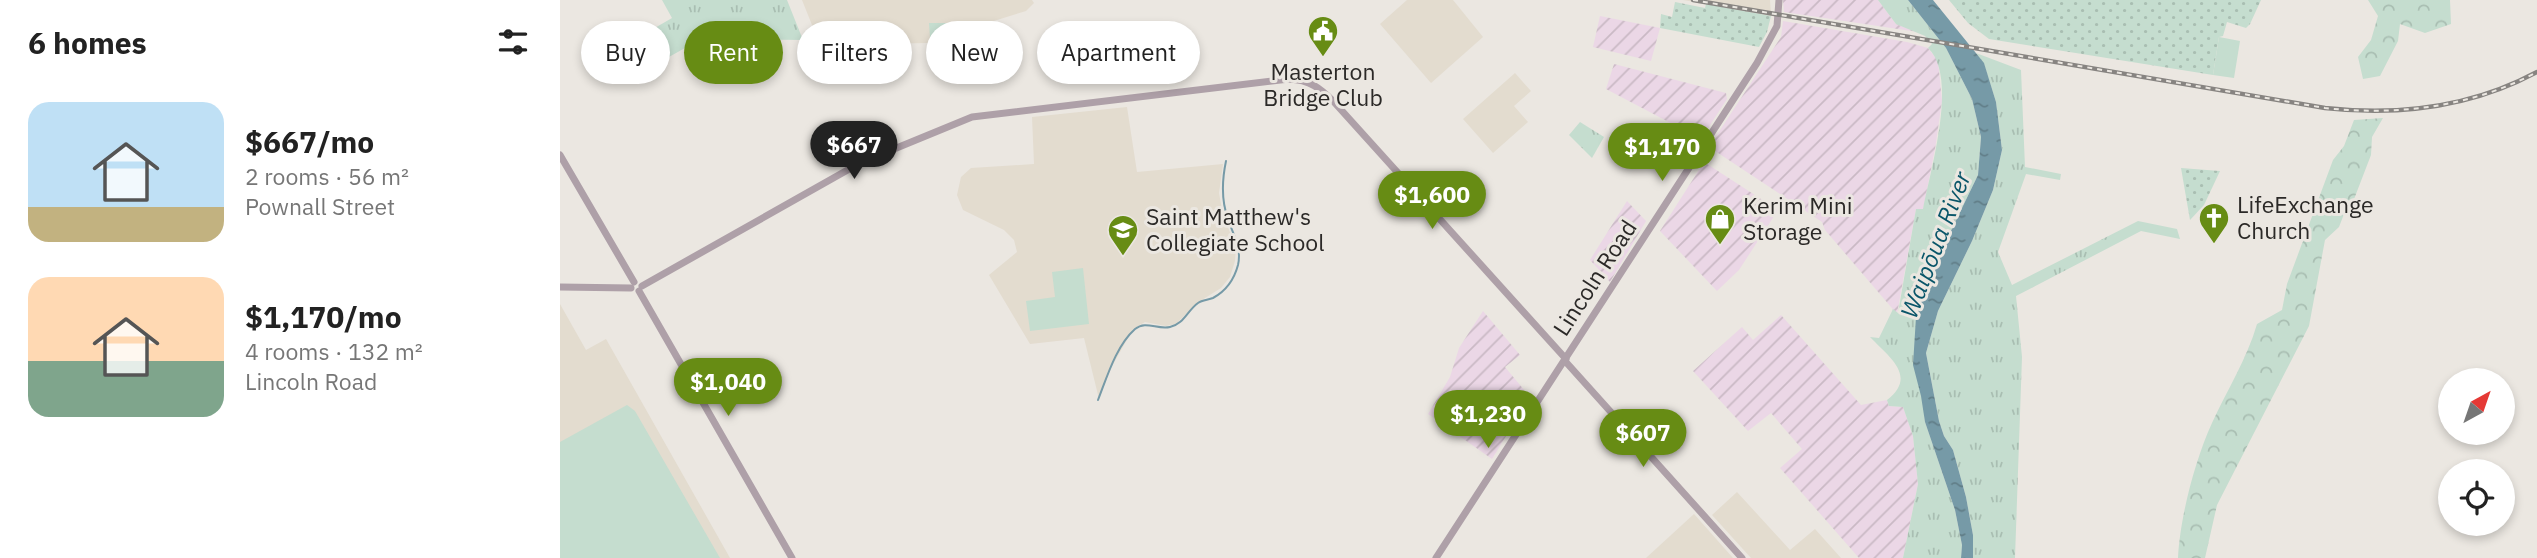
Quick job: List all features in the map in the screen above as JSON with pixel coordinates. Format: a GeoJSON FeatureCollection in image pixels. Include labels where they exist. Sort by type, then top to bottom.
{"type":"FeatureCollection","features":[{"type":"Feature","properties":{"kind":"street","name":"Lincoln Road"},"geometry":{"type":"LineString","coordinates":[[1436,558],[1757,64],[1772,38],[1779,15],[1779,0]]}},
{"type":"Feature","properties":{"kind":"street"},"geometry":{"type":"LineString","coordinates":[[641,289],[854,166],[972,117],[1289,79],[1314,84],[1334,102],[1742,558]]}},
{"type":"Feature","properties":{"kind":"street"},"geometry":{"type":"LineString","coordinates":[[560,155],[632,285]]}},
{"type":"Feature","properties":{"kind":"street"},"geometry":{"type":"LineString","coordinates":[[560,287],[632,285],[639,282],[792,558]]}},
{"type":"Feature","properties":{"kind":"shaded area"},"geometry":{"type":"Polygon","coordinates":[[[802,0],[1032,0],[1034,3],[1026,11],[994,21],[926,21],[926,43],[912,43],[912,21],[810,21],[802,0]]]}},
{"type":"Feature","properties":{"kind":"shaded area"},"geometry":{"type":"Polygon","coordinates":[[[1407,0],[1453,0],[1483,37],[1431,83],[1380,24],[1407,0]]]}},
{"type":"Feature","properties":{"kind":"shaded area"},"geometry":{"type":"Polygon","coordinates":[[[1683,0],[1770,0],[1771,16],[1706,4],[1683,0]]]}},
{"type":"Feature","properties":{"kind":"shaded area"},"geometry":{"type":"Polygon","coordinates":[[[1783,0],[1878,0],[1896,24],[1918,32],[1784,12],[1783,0]]]}},
{"type":"Feature","properties":{"kind":"shaded area"},"geometry":{"type":"Polygon","coordinates":[[[1600,16],[1660,28],[1651,61],[1593,47],[1600,16]]]}},
{"type":"Feature","properties":{"kind":"shaded area"},"geometry":{"type":"Polygon","coordinates":[[[1783,21],[1907,42],[1928,48],[1938,61],[1942,101],[1935,149],[1923,210],[1916,209],[1897,314],[1825,230],[1822,222],[1709,147],[1781,37],[1783,21]]]}},
{"type":"Feature","properties":{"kind":"shaded area"},"geometry":{"type":"Polygon","coordinates":[[[1614,64],[1726,93],[1727,99],[1701,139],[1606,89],[1614,64]]]}},
{"type":"Feature","properties":{"kind":"shaded area"},"geometry":{"type":"Polygon","coordinates":[[[1515,73],[1531,91],[1514,106],[1528,122],[1493,153],[1463,119],[1515,73]]]}},
{"type":"Feature","properties":{"kind":"shaded area","name":"Saint Matthew's Collegiate School"},"geometry":{"type":"Polygon","coordinates":[[[1127,107],[1137,172],[1223,164],[1219,193],[1223,215],[1236,247],[1235,261],[1230,277],[1221,288],[1197,303],[1176,324],[1166,326],[1145,322],[1133,329],[1111,368],[1099,399],[1084,338],[1030,344],[989,275],[1017,252],[1014,240],[1004,230],[963,210],[957,195],[961,177],[971,168],[1034,164],[1032,117],[1127,107]]]}},
{"type":"Feature","properties":{"kind":"shaded area"},"geometry":{"type":"Polygon","coordinates":[[[1704,162],[1778,210],[1739,270],[1717,291],[1660,231],[1704,162]]]}},
{"type":"Feature","properties":{"kind":"shaded area"},"geometry":{"type":"Polygon","coordinates":[[[1627,201],[1646,221],[1610,282],[1590,260],[1627,201]]]}},
{"type":"Feature","properties":{"kind":"shaded area"},"geometry":{"type":"Polygon","coordinates":[[[560,304],[586,350],[606,339],[730,558],[560,558],[560,304]]]}},
{"type":"Feature","properties":{"kind":"shaded area"},"geometry":{"type":"Polygon","coordinates":[[[1483,311],[1520,355],[1505,367],[1530,397],[1492,459],[1428,414],[1450,377],[1459,348],[1483,311]]]}},
{"type":"Feature","properties":{"kind":"shaded area"},"geometry":{"type":"Polygon","coordinates":[[[1781,315],[1861,405],[1887,400],[1889,406],[1903,407],[1913,436],[1918,484],[1903,558],[1859,558],[1780,468],[1802,449],[1771,413],[1748,431],[1693,371],[1742,327],[1753,340],[1781,315]]]}},
{"type":"Feature","properties":{"kind":"shaded area"},"geometry":{"type":"Polygon","coordinates":[[[1737,492],[1790,550],[1815,529],[1841,558],[1751,558],[1712,515],[1737,492]]]}},
{"type":"Feature","properties":{"kind":"shaded area"},"geometry":{"type":"Polygon","coordinates":[[[1694,514],[1733,558],[1646,558],[1694,514]]]}},
{"type":"Feature","properties":{"kind":"green space"},"geometry":{"type":"Polygon","coordinates":[[[662,0],[787,0],[797,25],[797,40],[783,40],[783,21],[684,21],[684,49],[670,56],[670,21],[667,21],[672,18],[662,0]]]}},
{"type":"Feature","properties":{"kind":"green space"},"geometry":{"type":"Polygon","coordinates":[[[1878,0],[1908,0],[1946,48],[1972,99],[1981,137],[1978,175],[1931,272],[1916,317],[1925,422],[1955,510],[1962,545],[1961,558],[1903,558],[1918,484],[1913,436],[1903,407],[1889,406],[1887,400],[1900,383],[1897,367],[1870,337],[1879,338],[1893,309],[1898,313],[1916,209],[1923,209],[1942,102],[1937,62],[1928,48],[1932,44],[1925,36],[1896,24],[1878,0]]]}},
{"type":"Feature","properties":{"kind":"green space"},"geometry":{"type":"Polygon","coordinates":[[[1949,0],[2261,0],[2246,28],[2227,22],[2223,36],[2219,37],[2213,75],[1989,39],[1968,23],[1949,0]]]}},
{"type":"Feature","properties":{"kind":"green space"},"geometry":{"type":"Polygon","coordinates":[[[2368,0],[2450,0],[2451,24],[2425,33],[2400,24],[2398,41],[2380,76],[2363,79],[2358,57],[2371,40],[2378,16],[2368,0]]]}},
{"type":"Feature","properties":{"kind":"green space"},"geometry":{"type":"Polygon","coordinates":[[[1675,2],[1705,8],[1706,4],[1771,16],[1759,47],[1660,28],[1661,14],[1672,17],[1675,2]]]}},
{"type":"Feature","properties":{"kind":"green space"},"geometry":{"type":"Polygon","coordinates":[[[2219,37],[2240,41],[2234,78],[2213,75],[2219,37]]]}},
{"type":"Feature","properties":{"kind":"green space"},"geometry":{"type":"Polygon","coordinates":[[[1976,53],[2021,70],[2025,167],[2061,174],[2060,180],[2026,174],[1998,252],[2012,285],[2138,221],[2177,229],[2180,239],[2141,231],[2016,296],[2022,357],[2015,558],[1973,558],[1973,535],[1966,497],[1953,450],[1939,421],[1926,353],[1938,311],[1993,190],[2002,150],[1996,102],[1984,64],[1976,53]]]}},
{"type":"Feature","properties":{"kind":"green space"},"geometry":{"type":"Polygon","coordinates":[[[2383,118],[2372,137],[2371,155],[2351,207],[2344,214],[2339,227],[2325,240],[2309,326],[2217,505],[2205,558],[2178,558],[2185,507],[2206,438],[2257,324],[2282,310],[2287,284],[2333,160],[2344,146],[2354,120],[2383,118]]]}},
{"type":"Feature","properties":{"kind":"green space"},"geometry":{"type":"Polygon","coordinates":[[[1580,122],[1604,137],[1592,158],[1569,135],[1580,122]]]}},
{"type":"Feature","properties":{"kind":"green space"},"geometry":{"type":"Polygon","coordinates":[[[2181,168],[2220,171],[2204,205],[2190,220],[2181,168]]]}},
{"type":"Feature","properties":{"kind":"green space"},"geometry":{"type":"Polygon","coordinates":[[[1083,268],[1089,324],[1030,331],[1026,301],[1055,297],[1052,272],[1083,268]]]}},
{"type":"Feature","properties":{"kind":"green space"},"geometry":{"type":"Polygon","coordinates":[[[627,405],[635,411],[720,558],[560,558],[560,442],[627,405]]]}},
{"type":"Feature","properties":{"kind":"water"},"geometry":{"type":"Polygon","coordinates":[[[1908,0],[1933,0],[1984,63],[1996,102],[2002,150],[1993,190],[1938,311],[1926,353],[1939,421],[1953,450],[1966,497],[1973,535],[1973,558],[1961,558],[1962,545],[1955,510],[1925,422],[1913,365],[1916,317],[1931,272],[1978,175],[1981,137],[1972,99],[1946,48],[1908,0]]]}},
{"type":"Feature","properties":{"kind":"waterway"},"geometry":{"type":"LineString","coordinates":[[1098,400],[1117,353],[1135,329],[1143,325],[1165,328],[1175,325],[1198,303],[1218,295],[1232,280],[1238,265],[1239,252],[1224,205],[1226,161]]}},
{"type":"Feature","properties":{"kind":"railway"},"geometry":{"type":"LineString","coordinates":[[1693,0],[2325,108],[2380,111],[2434,106],[2487,94],[2537,72]]}},
{"type":"Feature","properties":{"kind":"place","name":"Masterton Bridge Club"},"geometry":{"type":"Point","coordinates":[1323,58]}},
{"type":"Feature","properties":{"kind":"place","name":"LifeExchange Church"},"geometry":{"type":"Point","coordinates":[2214,245]}},
{"type":"Feature","properties":{"kind":"place","name":"Kerim Mini Storage"},"geometry":{"type":"Point","coordinates":[1720,246]}},
{"type":"Feature","properties":{"kind":"place","name":"Saint Matthew's Collegiate School"},"geometry":{"type":"Point","coordinates":[1123,257]}},
{"type":"Feature","properties":{"kind":"water label","name":"Waipōua River"},"geometry":{"type":"Point","coordinates":[1936,245]}}]}
